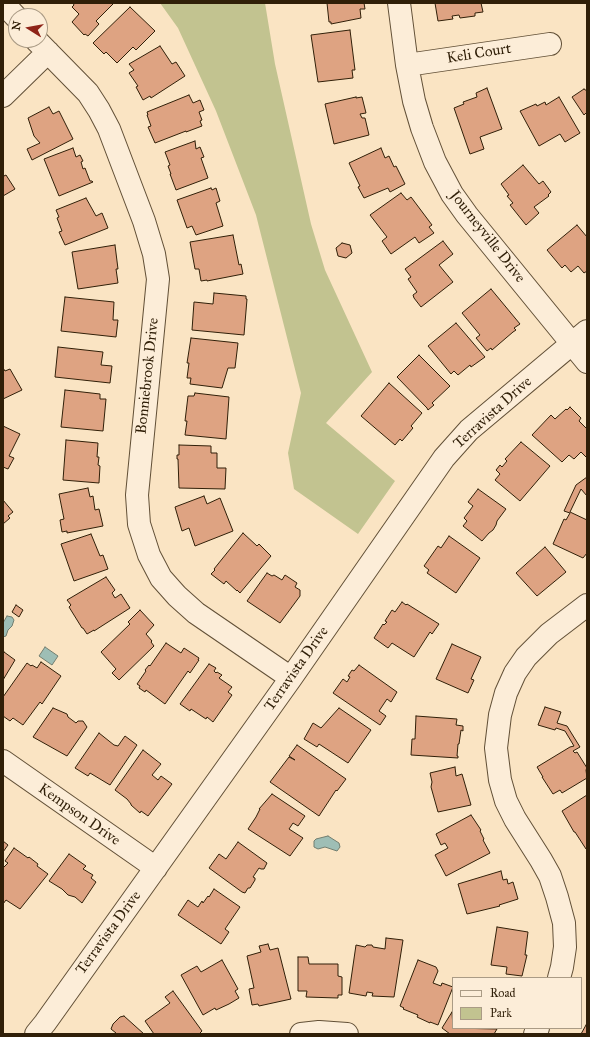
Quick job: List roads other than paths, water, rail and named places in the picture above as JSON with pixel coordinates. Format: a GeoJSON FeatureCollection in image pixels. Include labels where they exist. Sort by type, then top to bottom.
{"type":"FeatureCollection","features":[{"type":"Feature","properties":{"kind":"street","name":"Journeyville Drive"},"geometry":{"type":"LineString","coordinates":[[399,3],[407,65],[414,101],[422,128],[435,162],[452,194],[490,244],[579,337],[587,362]]}},
{"type":"Feature","properties":{"kind":"street","name":"Keli Court"},"geometry":{"type":"LineString","coordinates":[[407,65],[550,44]]}},
{"type":"Feature","properties":{"kind":"street"},"geometry":{"type":"LineString","coordinates":[[3,96],[40,48]]}},
{"type":"Feature","properties":{"kind":"street","name":"Bonniebrook Drive"},"geometry":{"type":"LineString","coordinates":[[44,48],[88,93],[109,129],[144,221],[154,254],[158,279],[137,495],[140,524],[149,555],[162,578],[177,596],[196,613],[291,678]]}},
{"type":"Feature","properties":{"kind":"street","name":"Terravista Drive"},"geometry":{"type":"LineString","coordinates":[[36,1034],[291,678],[444,458],[469,430],[579,337]]}},
{"type":"Feature","properties":{"kind":"street"},"geometry":{"type":"LineString","coordinates":[[559,977],[565,947],[564,923],[557,897],[550,876],[514,820],[500,780],[496,748],[500,715],[506,693],[515,673],[526,657],[549,634],[587,605]]}},
{"type":"Feature","properties":{"kind":"street","name":"Kempson Drive"},"geometry":{"type":"LineString","coordinates":[[3,761],[156,868]]}},
{"type":"Feature","properties":{"kind":"street"},"geometry":{"type":"LineString","coordinates":[[301,1034],[319,1032],[347,1034]]}},
{"type":"Feature","properties":{"kind":"water"},"geometry":{"type":"Polygon","coordinates":[[[7,616],[12,617],[14,620],[6,636],[3,637],[3,623],[7,616]]]}},
{"type":"Feature","properties":{"kind":"water"},"geometry":{"type":"Polygon","coordinates":[[[45,647],[58,656],[52,665],[39,656],[45,647]]]}},
{"type":"Feature","properties":{"kind":"water"},"geometry":{"type":"Polygon","coordinates":[[[328,836],[339,843],[340,847],[337,851],[325,847],[318,849],[314,847],[314,841],[316,839],[328,836]]]}}]}
